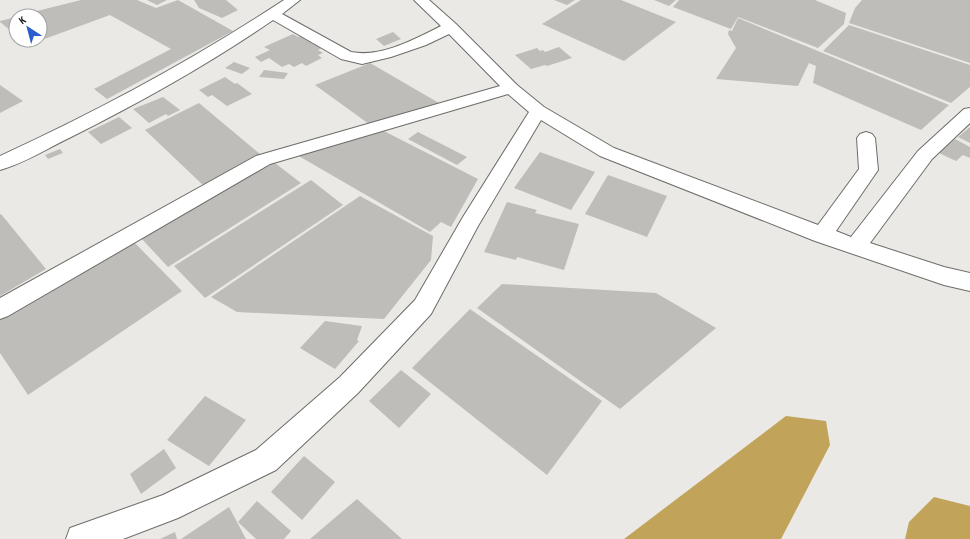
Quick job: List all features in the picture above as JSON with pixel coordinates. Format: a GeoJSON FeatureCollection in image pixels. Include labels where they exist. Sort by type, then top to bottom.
{"type":"FeatureCollection","features":[{"type":"Feature","properties":{"kind":"street"},"geometry":{"type":"LineString","coordinates":[[0,164],[45,143],[175,74],[273,14],[293,0]]}},
{"type":"Feature","properties":{"kind":"street"},"geometry":{"type":"LineString","coordinates":[[421,0],[451,27],[510,88],[538,111],[607,152],[822,235],[944,276],[970,282]]}},
{"type":"Feature","properties":{"kind":"street"},"geometry":{"type":"LineString","coordinates":[[273,14],[346,56],[362,59],[386,54],[421,42],[451,27]]}},
{"type":"Feature","properties":{"kind":"street"},"geometry":{"type":"LineString","coordinates":[[0,309],[263,160],[510,88]]}},
{"type":"Feature","properties":{"kind":"street"},"geometry":{"type":"LineString","coordinates":[[81,539],[168,508],[266,460],[349,385],[423,308],[470,222],[538,111]]}},
{"type":"Feature","properties":{"kind":"street"},"geometry":{"type":"LineString","coordinates":[[856,246],[925,154],[970,114]]}},
{"type":"Feature","properties":{"kind":"street"},"geometry":{"type":"LineString","coordinates":[[822,235],[869,170],[866,138]]}},
{"type":"Feature","properties":{"kind":"shaded area"},"geometry":{"type":"Polygon","coordinates":[[[786,416],[826,421],[830,445],[781,539],[624,539],[786,416]]]}},
{"type":"Feature","properties":{"kind":"shaded area"},"geometry":{"type":"Polygon","coordinates":[[[934,497],[970,506],[970,539],[905,539],[909,522],[934,497]]]}},
{"type":"Feature","properties":{"kind":"building"},"geometry":{"type":"Polygon","coordinates":[[[81,0],[137,0],[156,8],[178,0],[233,31],[107,99],[94,89],[171,49],[110,15],[48,38],[48,8],[81,0]]]}},
{"type":"Feature","properties":{"kind":"building"},"geometry":{"type":"Polygon","coordinates":[[[147,0],[167,0],[157,5],[147,0]]]}},
{"type":"Feature","properties":{"kind":"building"},"geometry":{"type":"Polygon","coordinates":[[[194,0],[226,0],[238,10],[222,18],[199,8],[194,0]]]}},
{"type":"Feature","properties":{"kind":"building"},"geometry":{"type":"Polygon","coordinates":[[[554,0],[575,0],[567,5],[554,0]]]}},
{"type":"Feature","properties":{"kind":"building"},"geometry":{"type":"Polygon","coordinates":[[[581,0],[621,0],[676,22],[624,61],[542,24],[581,0]]]}},
{"type":"Feature","properties":{"kind":"building"},"geometry":{"type":"Polygon","coordinates":[[[654,0],[676,0],[669,6],[654,0]]]}},
{"type":"Feature","properties":{"kind":"building"},"geometry":{"type":"Polygon","coordinates":[[[679,0],[815,0],[846,13],[844,24],[818,48],[738,17],[731,29],[673,7],[679,0]]]}},
{"type":"Feature","properties":{"kind":"building"},"geometry":{"type":"Polygon","coordinates":[[[862,0],[970,0],[970,63],[849,23],[855,8],[862,0]]]}},
{"type":"Feature","properties":{"kind":"building"},"geometry":{"type":"Polygon","coordinates":[[[738,18],[949,105],[921,130],[813,83],[816,66],[809,63],[798,86],[716,79],[736,48],[728,34],[729,30],[732,31],[738,18]]]}},
{"type":"Feature","properties":{"kind":"building"},"geometry":{"type":"Polygon","coordinates":[[[8,19],[8,28],[0,22],[8,19]]]}},
{"type":"Feature","properties":{"kind":"building"},"geometry":{"type":"Polygon","coordinates":[[[849,25],[970,65],[970,87],[951,103],[823,51],[849,25]]]}},
{"type":"Feature","properties":{"kind":"building"},"geometry":{"type":"Polygon","coordinates":[[[393,32],[401,39],[384,46],[376,39],[393,32]]]}},
{"type":"Feature","properties":{"kind":"building"},"geometry":{"type":"Polygon","coordinates":[[[293,34],[298,37],[305,34],[325,46],[318,50],[323,53],[318,55],[322,58],[306,66],[302,63],[294,67],[289,64],[282,67],[269,58],[261,62],[255,57],[270,50],[264,47],[293,34]]]}},
{"type":"Feature","properties":{"kind":"building"},"geometry":{"type":"Polygon","coordinates":[[[559,47],[572,58],[547,66],[545,65],[531,69],[515,55],[537,48],[540,51],[543,50],[545,52],[559,47]]]}},
{"type":"Feature","properties":{"kind":"building"},"geometry":{"type":"Polygon","coordinates":[[[234,62],[250,68],[242,74],[225,68],[234,62]]]}},
{"type":"Feature","properties":{"kind":"building"},"geometry":{"type":"Polygon","coordinates":[[[370,63],[439,103],[369,124],[315,85],[370,63]]]}},
{"type":"Feature","properties":{"kind":"building"},"geometry":{"type":"Polygon","coordinates":[[[264,70],[288,73],[284,79],[259,77],[264,70]]]}},
{"type":"Feature","properties":{"kind":"building"},"geometry":{"type":"Polygon","coordinates":[[[225,77],[235,84],[237,83],[252,94],[227,106],[212,95],[208,97],[199,90],[225,77]]]}},
{"type":"Feature","properties":{"kind":"building"},"geometry":{"type":"Polygon","coordinates":[[[0,85],[23,101],[0,113],[0,85]]]}},
{"type":"Feature","properties":{"kind":"building"},"geometry":{"type":"Polygon","coordinates":[[[163,97],[180,110],[168,116],[166,114],[149,123],[133,109],[163,97]]]}},
{"type":"Feature","properties":{"kind":"building"},"geometry":{"type":"Polygon","coordinates":[[[199,103],[260,154],[204,186],[145,130],[199,103]]]}},
{"type":"Feature","properties":{"kind":"building"},"geometry":{"type":"Polygon","coordinates":[[[119,117],[132,128],[101,144],[88,132],[119,117]]]}},
{"type":"Feature","properties":{"kind":"building"},"geometry":{"type":"Polygon","coordinates":[[[970,127],[970,143],[958,137],[970,127]]]}},
{"type":"Feature","properties":{"kind":"building"},"geometry":{"type":"Polygon","coordinates":[[[378,128],[478,179],[451,227],[441,222],[430,232],[297,155],[378,128]]]}},
{"type":"Feature","properties":{"kind":"building"},"geometry":{"type":"Polygon","coordinates":[[[418,132],[467,157],[457,165],[408,139],[418,132]]]}},
{"type":"Feature","properties":{"kind":"building"},"geometry":{"type":"Polygon","coordinates":[[[955,139],[970,147],[970,158],[963,155],[956,161],[939,153],[955,139]]]}},
{"type":"Feature","properties":{"kind":"building"},"geometry":{"type":"Polygon","coordinates":[[[60,149],[63,153],[48,159],[45,155],[60,149]]]}},
{"type":"Feature","properties":{"kind":"building"},"geometry":{"type":"Polygon","coordinates":[[[540,152],[595,172],[571,210],[514,188],[540,152]]]}},
{"type":"Feature","properties":{"kind":"building"},"geometry":{"type":"Polygon","coordinates":[[[271,160],[301,183],[168,267],[140,237],[271,160]]]}},
{"type":"Feature","properties":{"kind":"building"},"geometry":{"type":"Polygon","coordinates":[[[608,175],[667,196],[647,237],[585,214],[608,175]]]}},
{"type":"Feature","properties":{"kind":"building"},"geometry":{"type":"Polygon","coordinates":[[[311,180],[343,205],[205,298],[174,266],[311,180]]]}},
{"type":"Feature","properties":{"kind":"building"},"geometry":{"type":"Polygon","coordinates":[[[360,196],[433,236],[431,260],[384,319],[237,312],[211,297],[360,196]]]}},
{"type":"Feature","properties":{"kind":"building"},"geometry":{"type":"Polygon","coordinates":[[[507,202],[537,210],[535,213],[579,224],[564,270],[517,257],[516,260],[484,252],[507,202]]]}},
{"type":"Feature","properties":{"kind":"building"},"geometry":{"type":"Polygon","coordinates":[[[1,214],[46,269],[0,296],[0,215],[1,214]]]}},
{"type":"Feature","properties":{"kind":"building"},"geometry":{"type":"Polygon","coordinates":[[[130,238],[182,291],[28,395],[0,353],[0,316],[130,238]]]}},
{"type":"Feature","properties":{"kind":"building"},"geometry":{"type":"Polygon","coordinates":[[[502,284],[656,293],[716,328],[620,409],[477,308],[502,284]]]}},
{"type":"Feature","properties":{"kind":"building"},"geometry":{"type":"Polygon","coordinates":[[[470,309],[602,401],[547,475],[412,368],[470,309]]]}},
{"type":"Feature","properties":{"kind":"building"},"geometry":{"type":"Polygon","coordinates":[[[325,321],[362,326],[357,340],[359,341],[335,369],[300,348],[325,321]]]}},
{"type":"Feature","properties":{"kind":"building"},"geometry":{"type":"Polygon","coordinates":[[[401,370],[431,394],[399,428],[369,401],[401,370]]]}},
{"type":"Feature","properties":{"kind":"building"},"geometry":{"type":"Polygon","coordinates":[[[205,396],[246,420],[209,466],[167,440],[205,396]]]}},
{"type":"Feature","properties":{"kind":"building"},"geometry":{"type":"Polygon","coordinates":[[[164,449],[176,468],[141,494],[130,474],[164,449]]]}},
{"type":"Feature","properties":{"kind":"building"},"geometry":{"type":"Polygon","coordinates":[[[304,456],[335,482],[302,520],[271,492],[304,456]]]}},
{"type":"Feature","properties":{"kind":"building"},"geometry":{"type":"Polygon","coordinates":[[[357,499],[402,539],[310,539],[357,499]]]}},
{"type":"Feature","properties":{"kind":"building"},"geometry":{"type":"Polygon","coordinates":[[[257,501],[291,531],[284,539],[256,539],[238,522],[257,501]]]}},
{"type":"Feature","properties":{"kind":"building"},"geometry":{"type":"Polygon","coordinates":[[[229,507],[246,539],[181,539],[229,507]]]}},
{"type":"Feature","properties":{"kind":"building"},"geometry":{"type":"Polygon","coordinates":[[[175,532],[177,539],[160,539],[175,532]]]}}]}
